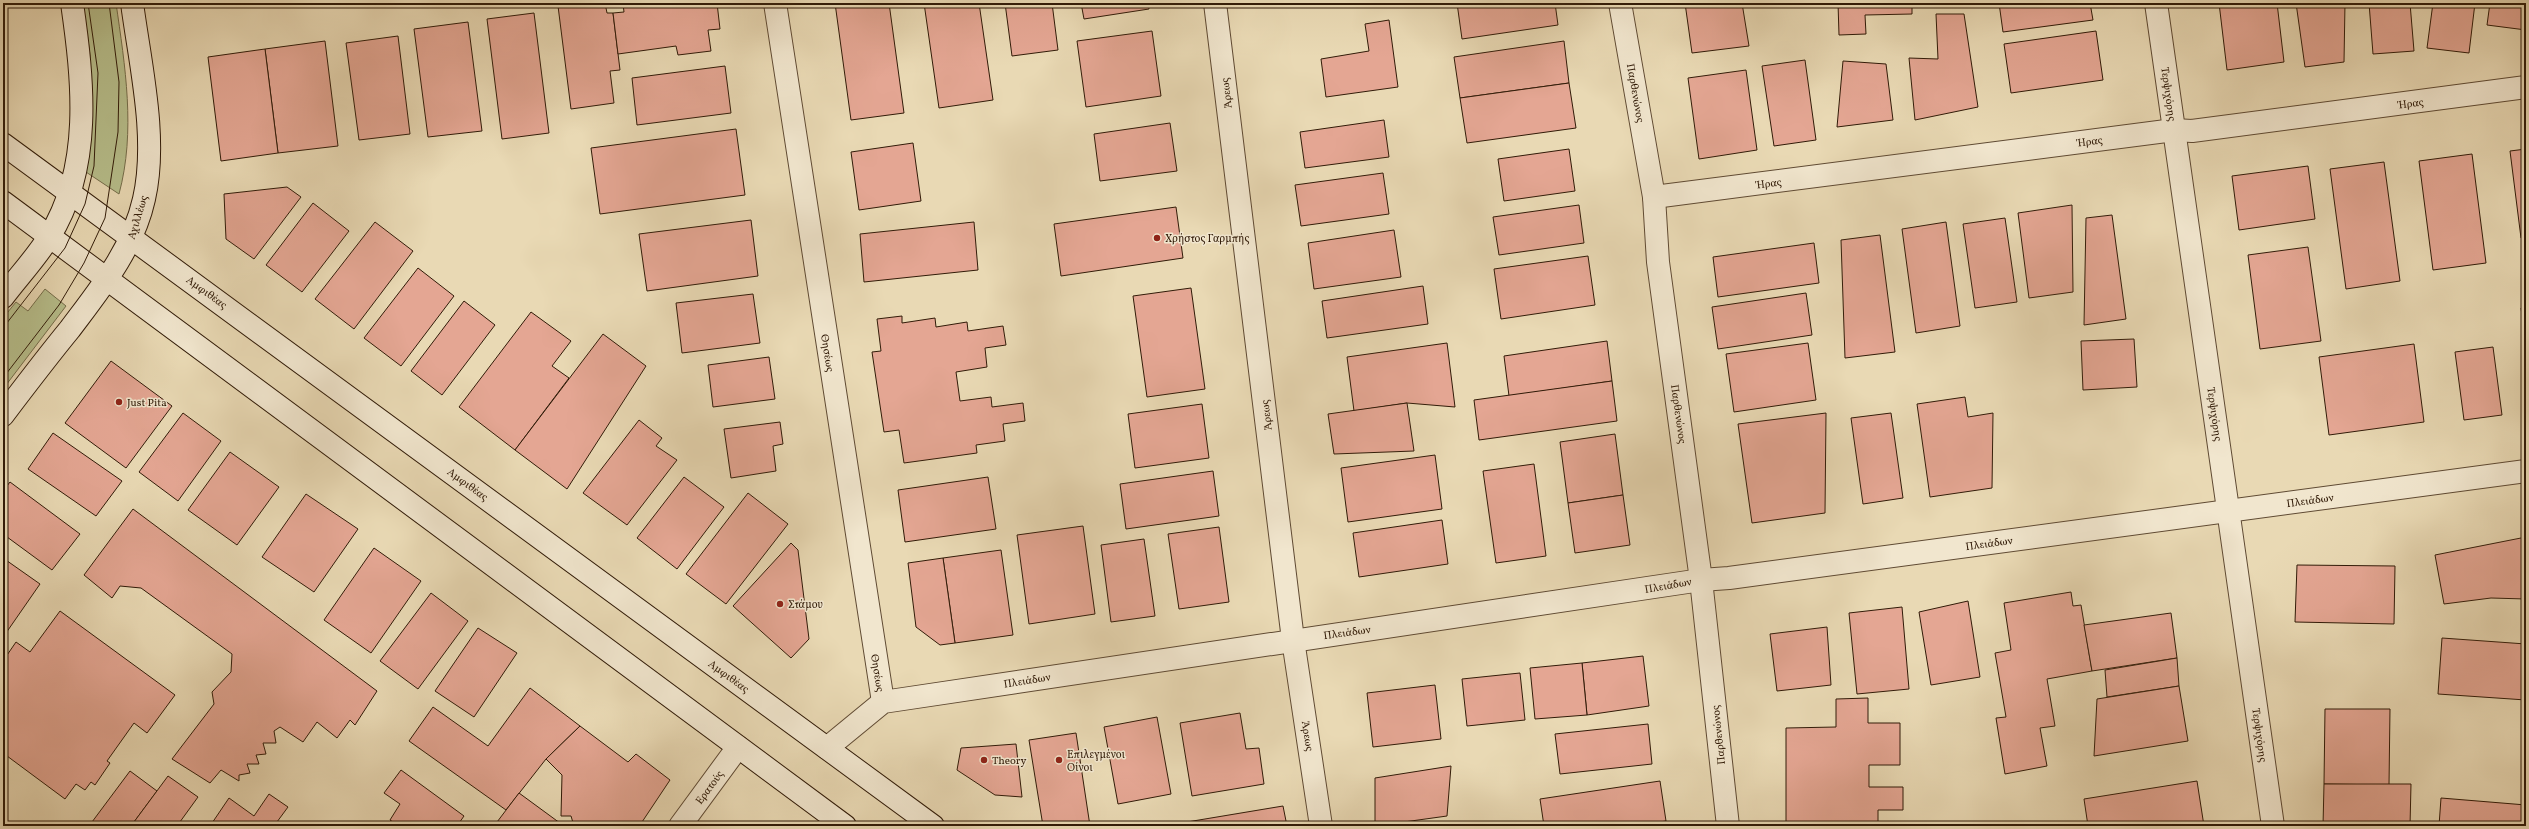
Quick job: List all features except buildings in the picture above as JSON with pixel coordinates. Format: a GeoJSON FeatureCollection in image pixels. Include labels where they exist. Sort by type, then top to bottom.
{"type":"FeatureCollection","features":[{"type":"Feature","properties":{"kind":"street"},"geometry":{"type":"LineString","coordinates":[[3,297],[50,236],[70,194],[83,112],[80,57],[72,3]]}},
{"type":"Feature","properties":{"kind":"street","name":"Αχιλλέως"},"geometry":{"type":"LineString","coordinates":[[3,415],[107,280],[132,237],[144,198],[148,140],[145,98],[132,3]]}},
{"type":"Feature","properties":{"kind":"street","name":"Θησέως"},"geometry":{"type":"LineString","coordinates":[[775,3],[883,702]]}},
{"type":"Feature","properties":{"kind":"street","name":"Άρεως"},"geometry":{"type":"LineString","coordinates":[[1215,3],[1293,640],[1321,826]]}},
{"type":"Feature","properties":{"kind":"street","name":"Παρθενώνος"},"geometry":{"type":"LineString","coordinates":[[1620,3],[1654,197],[1658,262],[1701,580],[1728,826]]}},
{"type":"Feature","properties":{"kind":"street","name":"Τερψιχόρης"},"geometry":{"type":"LineString","coordinates":[[2156,3],[2273,826]]}},
{"type":"Feature","properties":{"kind":"street","name":"Ήρας"},"geometry":{"type":"LineString","coordinates":[[1654,197],[2174,130],[2192,131],[2526,88]]}},
{"type":"Feature","properties":{"kind":"street","name":"Αμφιθέας"},"geometry":{"type":"LineString","coordinates":[[3,144],[70,194],[132,237],[933,826]]}},
{"type":"Feature","properties":{"kind":"street"},"geometry":{"type":"LineString","coordinates":[[3,202],[845,826]]}},
{"type":"Feature","properties":{"kind":"street","name":"Πλειάδων"},"geometry":{"type":"LineString","coordinates":[[883,702],[1701,580],[2526,471]]}},
{"type":"Feature","properties":{"kind":"street"},"geometry":{"type":"LineString","coordinates":[[827,748],[883,702]]}},
{"type":"Feature","properties":{"kind":"street","name":"Ερατούς"},"geometry":{"type":"LineString","coordinates":[[680,826],[738,747]]}},
{"type":"Feature","properties":{"kind":"green space"},"geometry":{"type":"Polygon","coordinates":[[[83,3],[116,3],[123,51],[128,122],[124,170],[119,194],[80,168],[91,105],[90,55],[83,3]]]}},
{"type":"Feature","properties":{"kind":"green space"},"geometry":{"type":"Polygon","coordinates":[[[45,289],[66,306],[3,389],[3,318],[16,302],[28,311],[45,289]]]}},
{"type":"Feature","properties":{"kind":"tram line"},"geometry":{"type":"LineString","coordinates":[[3,328],[65,248],[85,204],[94,166],[98,73],[88,3]]}},
{"type":"Feature","properties":{"kind":"tram line"},"geometry":{"type":"LineString","coordinates":[[3,378],[59,305],[84,263],[105,218],[118,132],[119,82],[109,3]]}},
{"type":"Feature","properties":{"kind":"place","name":"Χρήστος Γαρμπής"},"geometry":{"type":"Point","coordinates":[1157,238]}},
{"type":"Feature","properties":{"kind":"place","name":"Just Pita"},"geometry":{"type":"Point","coordinates":[119,402]}},
{"type":"Feature","properties":{"kind":"place","name":"Στάμου"},"geometry":{"type":"Point","coordinates":[780,604]}},
{"type":"Feature","properties":{"kind":"place","name":"Theory"},"geometry":{"type":"Point","coordinates":[984,760]}},
{"type":"Feature","properties":{"kind":"place","name":"Επιλεγμένοι Οίνοι"},"geometry":{"type":"Point","coordinates":[1059,760]}}]}
